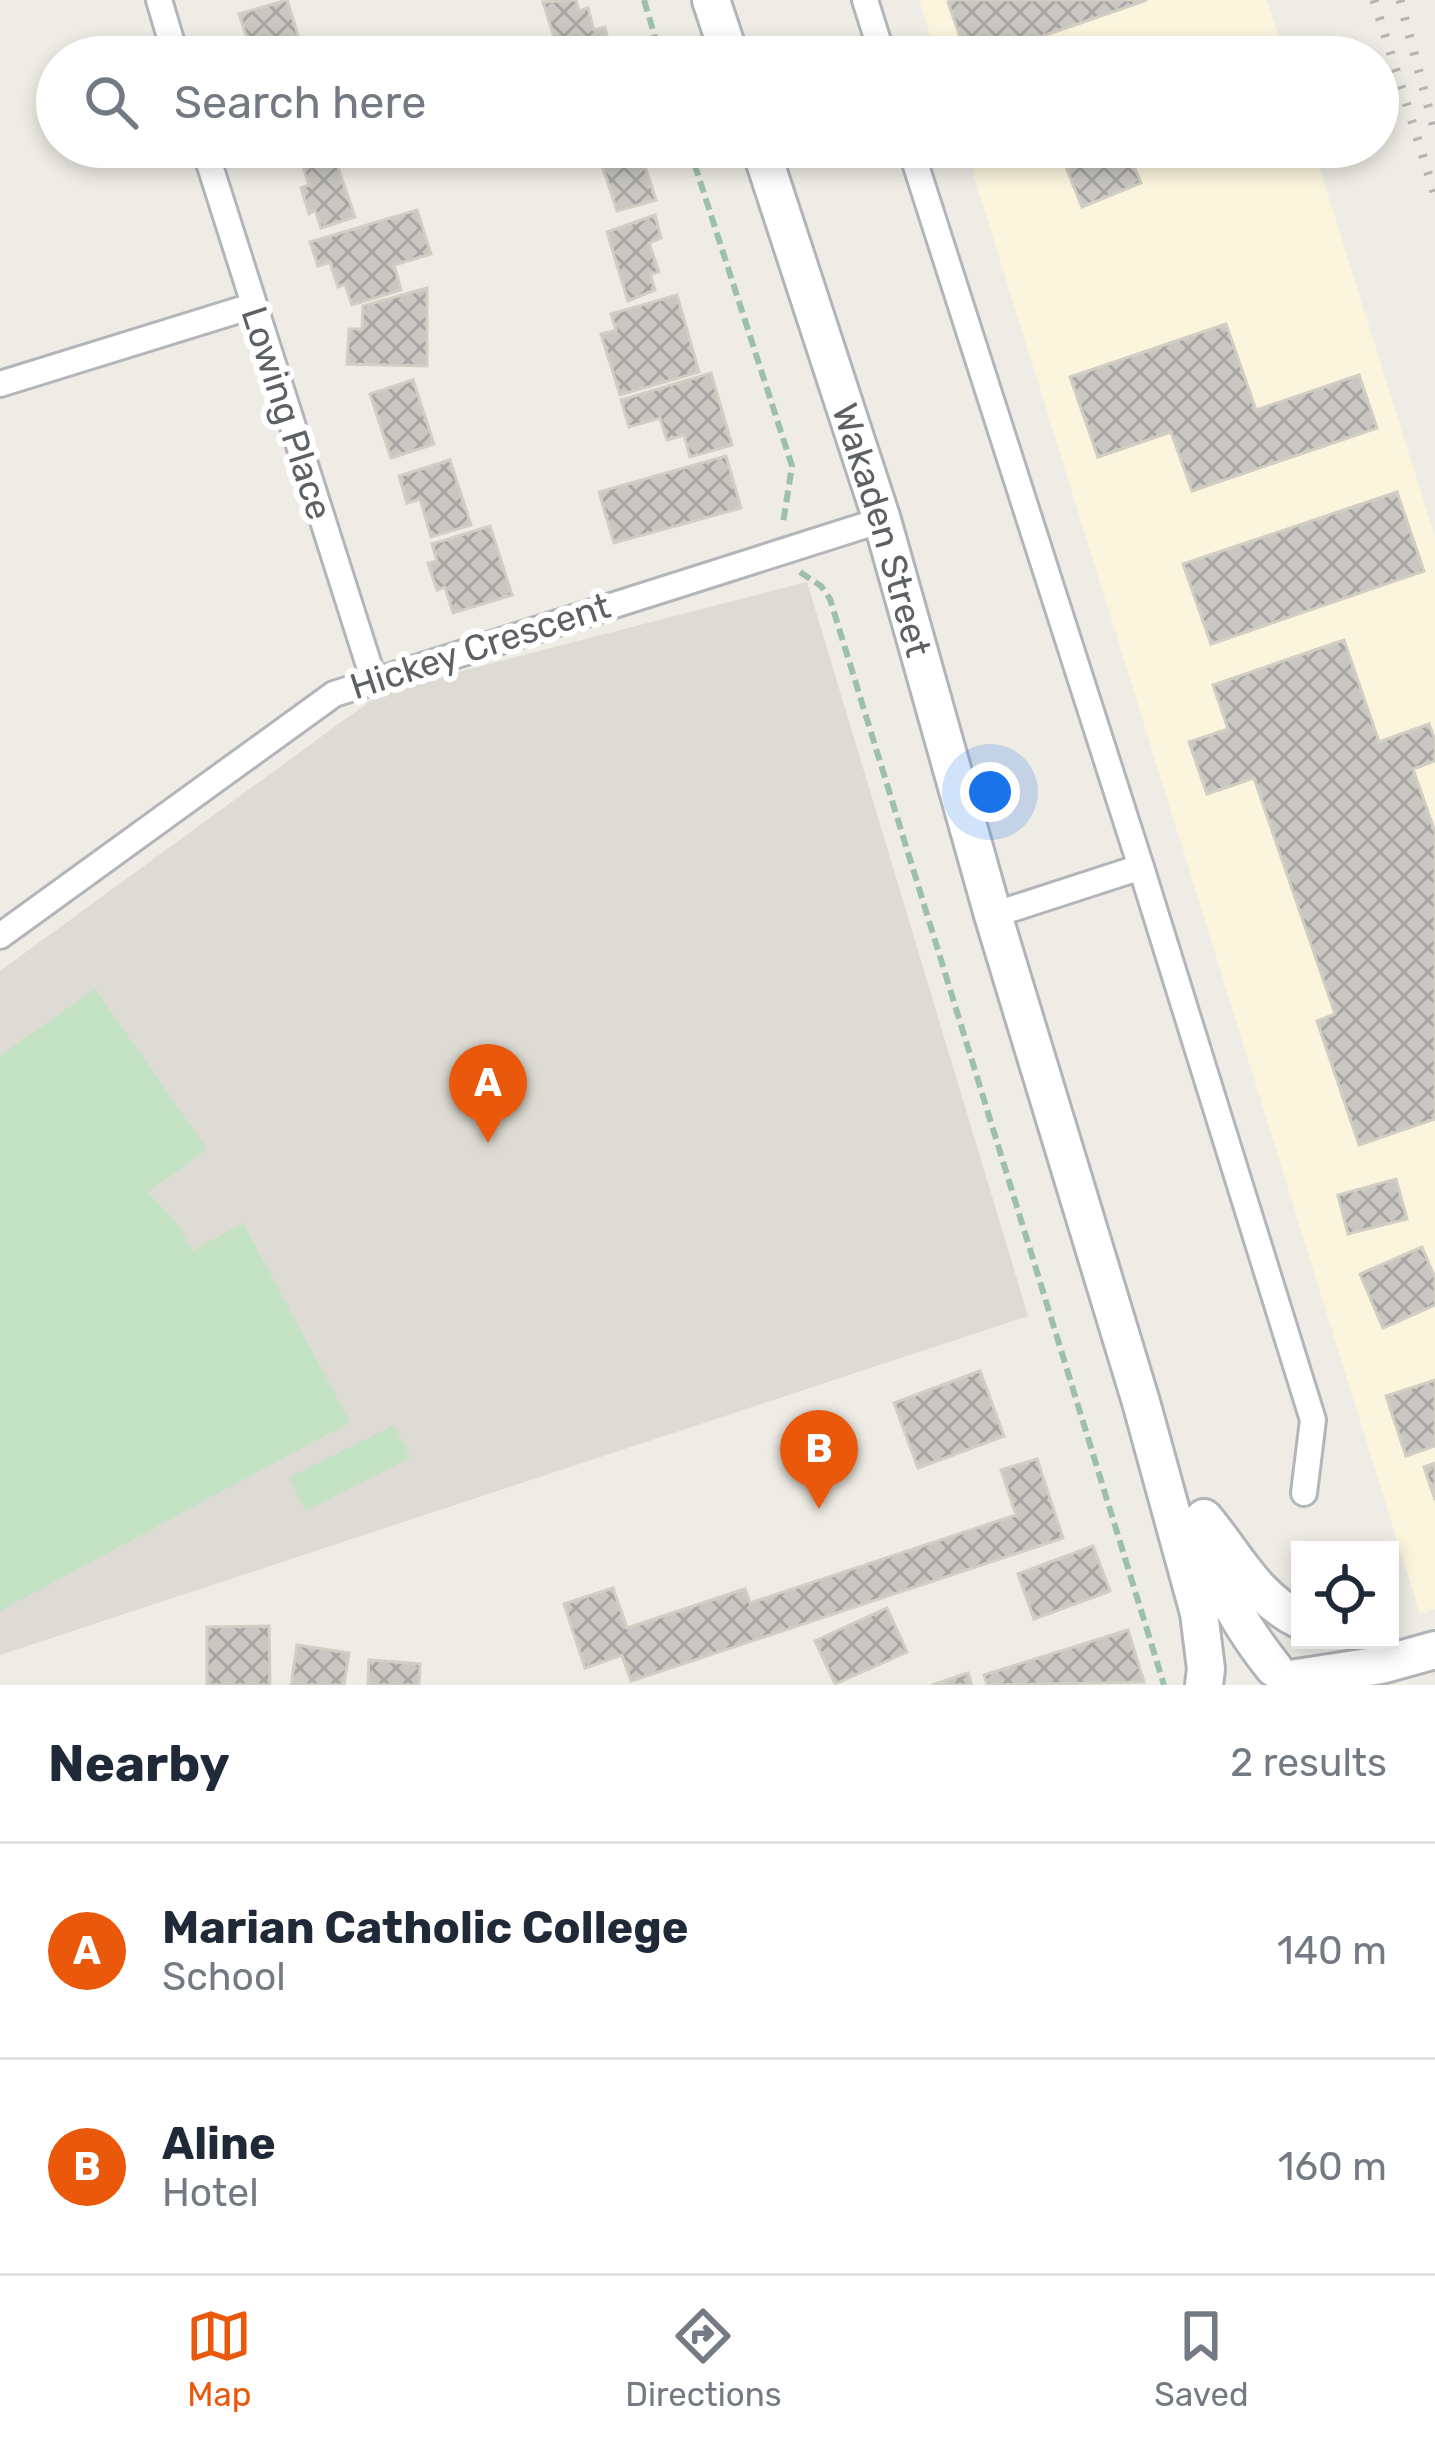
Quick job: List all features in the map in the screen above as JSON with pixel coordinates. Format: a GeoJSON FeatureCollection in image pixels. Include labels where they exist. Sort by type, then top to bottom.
{"type":"FeatureCollection","features":[{"type":"Feature","properties":{"kind":"main road"},"geometry":{"type":"LineString","coordinates":[[711,0],[723,36]]}},
{"type":"Feature","properties":{"kind":"main road","name":"Wakaden Street"},"geometry":{"type":"LineString","coordinates":[[767,168],[882,520],[993,915],[1142,1402],[1199,1613],[1207,1685]]}},
{"type":"Feature","properties":{"kind":"main road","name":"Wakaden Street"},"geometry":{"type":"LineString","coordinates":[[1142,1402],[1223,1591],[1248,1635],[1286,1677]]}},
{"type":"Feature","properties":{"kind":"main road"},"geometry":{"type":"LineString","coordinates":[[1182,1493],[1230,1549],[1244,1575],[1265,1598],[1291,1615]]}},
{"type":"Feature","properties":{"kind":"main road"},"geometry":{"type":"LineString","coordinates":[[1399,1634],[1435,1632]]}},
{"type":"Feature","properties":{"kind":"main road"},"geometry":{"type":"LineString","coordinates":[[1207,1685],[1241,1664],[1286,1677],[1381,1665],[1435,1650]]}},
{"type":"Feature","properties":{"kind":"street"},"geometry":{"type":"LineString","coordinates":[[159,0],[170,36]]}},
{"type":"Feature","properties":{"kind":"street"},"geometry":{"type":"LineString","coordinates":[[866,0],[877,36]]}},
{"type":"Feature","properties":{"kind":"street","name":"Lowing Place"},"geometry":{"type":"LineString","coordinates":[[210,168],[373,678]]}},
{"type":"Feature","properties":{"kind":"street"},"geometry":{"type":"LineString","coordinates":[[917,168],[1142,867],[1313,1420],[1304,1493]]}},
{"type":"Feature","properties":{"kind":"street"},"geometry":{"type":"LineString","coordinates":[[0,384],[252,306]]}},
{"type":"Feature","properties":{"kind":"street","name":"Hickey Crescent"},"geometry":{"type":"LineString","coordinates":[[0,936],[334,694],[882,520]]}},
{"type":"Feature","properties":{"kind":"street"},"geometry":{"type":"LineString","coordinates":[[993,915],[1142,867]]}},
{"type":"Feature","properties":{"kind":"path"},"geometry":{"type":"LineString","coordinates":[[644,0],[655,36]]}},
{"type":"Feature","properties":{"kind":"path"},"geometry":{"type":"LineString","coordinates":[[696,168],[792,466],[783,523],[803,544],[793,556],[800,574],[821,586],[830,598],[1164,1685]]}},
{"type":"Feature","properties":{"kind":"shaded area"},"geometry":{"type":"Polygon","coordinates":[[[919,0],[1267,0],[1278,36],[930,36],[919,0]]]}},
{"type":"Feature","properties":{"kind":"shaded area"},"geometry":{"type":"Polygon","coordinates":[[[972,168],[1320,168],[1435,537],[1435,1609],[1420,1614],[972,168]]]}},
{"type":"Feature","properties":{"kind":"shaded area"},"geometry":{"type":"Polygon","coordinates":[[[807,582],[1028,1316],[0,1655],[0,971],[384,691],[807,582]]]}},
{"type":"Feature","properties":{"kind":"green space"},"geometry":{"type":"Polygon","coordinates":[[[95,989],[207,1149],[148,1192],[178,1225],[193,1251],[243,1223],[350,1422],[0,1611],[0,1056],[95,989]]]}},
{"type":"Feature","properties":{"kind":"green space"},"geometry":{"type":"Polygon","coordinates":[[[394,1425],[410,1458],[306,1511],[289,1477],[394,1425]]]}},
{"type":"Feature","properties":{"kind":"building"},"geometry":{"type":"Polygon","coordinates":[[[287,0],[298,36],[246,36],[239,14],[287,0]]]}},
{"type":"Feature","properties":{"kind":"building"},"geometry":{"type":"Polygon","coordinates":[[[576,0],[579,11],[588,8],[594,30],[605,27],[607,36],[554,36],[543,2],[576,0]]]}},
{"type":"Feature","properties":{"kind":"building"},"geometry":{"type":"Polygon","coordinates":[[[1147,0],[1043,36],[960,36],[948,2],[1147,0]]]}},
{"type":"Feature","properties":{"kind":"building"},"geometry":{"type":"Polygon","coordinates":[[[303,168],[338,168],[355,217],[321,228],[315,210],[309,214],[301,188],[309,185],[303,168]]]}},
{"type":"Feature","properties":{"kind":"building"},"geometry":{"type":"Polygon","coordinates":[[[603,168],[646,168],[656,200],[617,211],[603,168]]]}},
{"type":"Feature","properties":{"kind":"building"},"geometry":{"type":"Polygon","coordinates":[[[1066,168],[1135,168],[1141,183],[1082,207],[1066,168]]]}},
{"type":"Feature","properties":{"kind":"building"},"geometry":{"type":"Polygon","coordinates":[[[417,210],[431,254],[394,265],[401,290],[352,305],[345,284],[338,287],[330,262],[318,266],[310,242],[417,210]]]}},
{"type":"Feature","properties":{"kind":"building"},"geometry":{"type":"Polygon","coordinates":[[[655,215],[661,238],[649,243],[659,272],[650,274],[655,290],[628,301],[607,232],[655,215]]]}},
{"type":"Feature","properties":{"kind":"building"},"geometry":{"type":"Polygon","coordinates":[[[427,288],[427,366],[347,364],[349,329],[362,329],[363,306],[427,288]]]}},
{"type":"Feature","properties":{"kind":"building"},"geometry":{"type":"Polygon","coordinates":[[[677,295],[699,372],[620,395],[601,334],[616,330],[611,314],[677,295]]]}},
{"type":"Feature","properties":{"kind":"building"},"geometry":{"type":"Polygon","coordinates":[[[1226,324],[1256,410],[1359,375],[1377,428],[1192,491],[1171,432],[1098,457],[1070,377],[1226,324]]]}},
{"type":"Feature","properties":{"kind":"building"},"geometry":{"type":"Polygon","coordinates":[[[711,373],[732,445],[690,457],[684,435],[667,440],[660,418],[629,427],[621,400],[711,373]]]}},
{"type":"Feature","properties":{"kind":"building"},"geometry":{"type":"Polygon","coordinates":[[[413,380],[434,444],[391,458],[370,394],[413,380]]]}},
{"type":"Feature","properties":{"kind":"building"},"geometry":{"type":"Polygon","coordinates":[[[726,456],[741,508],[614,543],[599,492],[726,456]]]}},
{"type":"Feature","properties":{"kind":"building"},"geometry":{"type":"Polygon","coordinates":[[[450,460],[471,525],[431,537],[420,499],[407,503],[399,476],[450,460]]]}},
{"type":"Feature","properties":{"kind":"building"},"geometry":{"type":"Polygon","coordinates":[[[1397,492],[1424,571],[1211,644],[1183,564],[1397,492]]]}},
{"type":"Feature","properties":{"kind":"building"},"geometry":{"type":"Polygon","coordinates":[[[490,526],[512,595],[453,613],[445,587],[437,590],[428,563],[437,561],[432,544],[490,526]]]}},
{"type":"Feature","properties":{"kind":"building"},"geometry":{"type":"Polygon","coordinates":[[[1344,640],[1379,742],[1429,724],[1435,740],[1435,761],[1413,769],[1435,832],[1435,1119],[1359,1145],[1317,1021],[1335,1014],[1254,778],[1207,794],[1189,742],[1228,729],[1213,685],[1344,640]]]}},
{"type":"Feature","properties":{"kind":"building"},"geometry":{"type":"Polygon","coordinates":[[[1396,1179],[1407,1219],[1348,1234],[1338,1195],[1396,1179]]]}},
{"type":"Feature","properties":{"kind":"building"},"geometry":{"type":"Polygon","coordinates":[[[1422,1247],[1435,1278],[1435,1305],[1383,1328],[1360,1274],[1422,1247]]]}},
{"type":"Feature","properties":{"kind":"building"},"geometry":{"type":"Polygon","coordinates":[[[980,1371],[1004,1436],[918,1468],[894,1403],[980,1371]]]}},
{"type":"Feature","properties":{"kind":"building"},"geometry":{"type":"Polygon","coordinates":[[[1435,1380],[1435,1446],[1406,1456],[1386,1396],[1435,1380]]]}},
{"type":"Feature","properties":{"kind":"building"},"geometry":{"type":"Polygon","coordinates":[[[1037,1459],[1063,1538],[631,1681],[622,1655],[585,1668],[564,1604],[613,1588],[627,1628],[745,1589],[750,1603],[1016,1515],[1001,1470],[1037,1459]]]}},
{"type":"Feature","properties":{"kind":"building"},"geometry":{"type":"Polygon","coordinates":[[[1435,1463],[1435,1500],[1424,1467],[1435,1463]]]}},
{"type":"Feature","properties":{"kind":"building"},"geometry":{"type":"Polygon","coordinates":[[[1093,1546],[1110,1591],[1034,1619],[1018,1574],[1093,1546]]]}},
{"type":"Feature","properties":{"kind":"building"},"geometry":{"type":"Polygon","coordinates":[[[887,1608],[907,1652],[835,1684],[815,1641],[887,1608]]]}},
{"type":"Feature","properties":{"kind":"building"},"geometry":{"type":"Polygon","coordinates":[[[269,1626],[270,1685],[207,1685],[207,1627],[269,1626]]]}},
{"type":"Feature","properties":{"kind":"building"},"geometry":{"type":"Polygon","coordinates":[[[1128,1630],[1144,1682],[987,1685],[984,1675],[1128,1630]]]}},
{"type":"Feature","properties":{"kind":"building"},"geometry":{"type":"Polygon","coordinates":[[[297,1645],[349,1653],[344,1685],[291,1685],[297,1645]]]}},
{"type":"Feature","properties":{"kind":"building"},"geometry":{"type":"Polygon","coordinates":[[[369,1660],[420,1664],[419,1685],[368,1685],[369,1660]]]}},
{"type":"Feature","properties":{"kind":"building"},"geometry":{"type":"Polygon","coordinates":[[[968,1673],[972,1685],[932,1685],[968,1673]]]}},
{"type":"Feature","properties":{"kind":"railway"},"geometry":{"type":"LineString","coordinates":[[1374,0],[1385,36]]}},
{"type":"Feature","properties":{"kind":"railway"},"geometry":{"type":"LineString","coordinates":[[1400,0],[1435,132]]}},
{"type":"Feature","properties":{"kind":"railway"},"geometry":{"type":"LineString","coordinates":[[1399,80],[1435,195]]}},
{"type":"Feature","properties":{"kind":"place","name":"Marian Catholic College"},"geometry":{"type":"Point","coordinates":[488,1143]}},
{"type":"Feature","properties":{"kind":"place","name":"Aline"},"geometry":{"type":"Point","coordinates":[819,1509]}}]}
